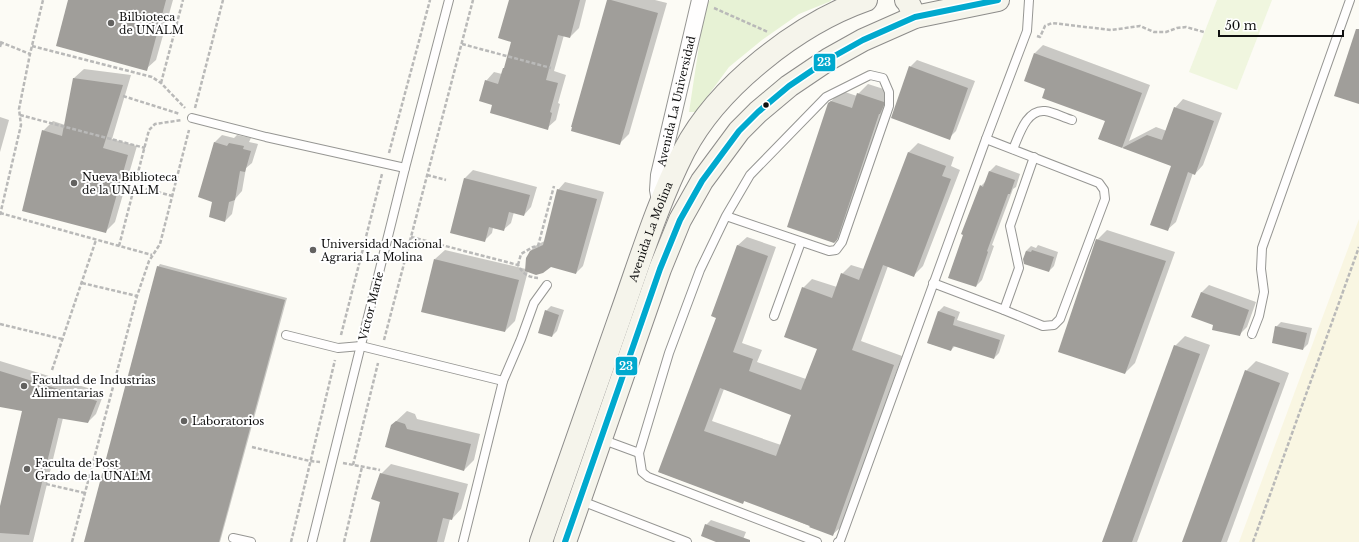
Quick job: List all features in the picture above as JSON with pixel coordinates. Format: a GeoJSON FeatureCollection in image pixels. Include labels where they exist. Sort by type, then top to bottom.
{"type":"FeatureCollection","features":[{"type":"Feature","properties":{"kind":"main road","name":"Avenida La Molina"},"geometry":{"type":"LineString","coordinates":[[541,542],[660,203],[685,150],[715,106],[756,66],[813,25],[866,0]]}},
{"type":"Feature","properties":{"kind":"main road","name":"Avenida La Molina"},"geometry":{"type":"LineString","coordinates":[[565,542],[660,269],[680,220],[702,181],[722,152],[739,131],[758,112],[789,86],[829,59],[863,40],[910,9],[998,0]]}},
{"type":"Feature","properties":{"kind":"main road"},"geometry":{"type":"LineString","coordinates":[[660,203],[668,214],[680,220]]}},
{"type":"Feature","properties":{"kind":"street","name":"Avenida La Universidad"},"geometry":{"type":"LineString","coordinates":[[660,203],[658,190],[659,175],[700,1]]}},
{"type":"Feature","properties":{"kind":"lane","name":"Víctor Marie"},"geometry":{"type":"LineString","coordinates":[[312,542],[405,168],[449,0]]}},
{"type":"Feature","properties":{"kind":"lane"},"geometry":{"type":"LineString","coordinates":[[838,542],[840,541],[933,283],[1027,32],[1029,0]]}},
{"type":"Feature","properties":{"kind":"lane"},"geometry":{"type":"LineString","coordinates":[[1252,334],[1259,316],[1264,292],[1262,248],[1350,0]]}},
{"type":"Feature","properties":{"kind":"lane"},"geometry":{"type":"LineString","coordinates":[[726,216],[829,251],[836,250],[842,242],[889,106],[889,92],[884,78],[870,75],[826,97],[750,175],[726,216],[700,270],[669,353],[639,453],[642,472],[648,477],[817,542]]}},
{"type":"Feature","properties":{"kind":"lane"},"geometry":{"type":"LineString","coordinates":[[1013,149],[1026,121],[1033,114],[1045,111],[1072,120]]}},
{"type":"Feature","properties":{"kind":"lane"},"geometry":{"type":"LineString","coordinates":[[192,118],[266,138],[405,168]]}},
{"type":"Feature","properties":{"kind":"lane"},"geometry":{"type":"LineString","coordinates":[[933,283],[1043,326],[1054,325],[1060,319],[1105,199],[1104,190],[1099,183],[986,139]]}},
{"type":"Feature","properties":{"kind":"lane"},"geometry":{"type":"LineString","coordinates":[[1004,310],[1019,268],[1010,226],[1034,158]]}},
{"type":"Feature","properties":{"kind":"lane"},"geometry":{"type":"LineString","coordinates":[[774,316],[801,242]]}},
{"type":"Feature","properties":{"kind":"lane"},"geometry":{"type":"LineString","coordinates":[[463,542],[503,381],[521,339],[534,303],[547,285]]}},
{"type":"Feature","properties":{"kind":"lane"},"geometry":{"type":"LineString","coordinates":[[286,335],[338,348],[361,346],[503,381]]}},
{"type":"Feature","properties":{"kind":"lane"},"geometry":{"type":"LineString","coordinates":[[600,438],[639,453]]}},
{"type":"Feature","properties":{"kind":"lane"},"geometry":{"type":"LineString","coordinates":[[579,500],[687,542]]}},
{"type":"Feature","properties":{"kind":"lane"},"geometry":{"type":"LineString","coordinates":[[233,538],[251,542]]}},
{"type":"Feature","properties":{"kind":"path"},"geometry":{"type":"LineString","coordinates":[[43,0],[30,54],[20,109],[21,125],[0,214],[152,255]]}},
{"type":"Feature","properties":{"kind":"path"},"geometry":{"type":"LineString","coordinates":[[161,83],[183,0]]}},
{"type":"Feature","properties":{"kind":"path"},"geometry":{"type":"LineString","coordinates":[[72,542],[137,296],[146,267],[160,244],[223,0]]}},
{"type":"Feature","properties":{"kind":"path"},"geometry":{"type":"LineString","coordinates":[[388,156],[430,0]]}},
{"type":"Feature","properties":{"kind":"path"},"geometry":{"type":"LineString","coordinates":[[383,341],[473,0]]}},
{"type":"Feature","properties":{"kind":"path"},"geometry":{"type":"LineString","coordinates":[[700,1],[789,41]]}},
{"type":"Feature","properties":{"kind":"path"},"geometry":{"type":"LineString","coordinates":[[1027,32],[1040,37],[1045,26],[1052,23],[1111,30],[1140,26],[1154,32],[1166,32],[1176,28],[1186,27],[1204,32]]}},
{"type":"Feature","properties":{"kind":"path"},"geometry":{"type":"LineString","coordinates":[[0,47],[0,42],[30,54]]}},
{"type":"Feature","properties":{"kind":"path"},"geometry":{"type":"LineString","coordinates":[[462,44],[552,68]]}},
{"type":"Feature","properties":{"kind":"path"},"geometry":{"type":"LineString","coordinates":[[32,46],[152,77],[161,83],[192,118]]}},
{"type":"Feature","properties":{"kind":"path"},"geometry":{"type":"LineString","coordinates":[[123,96],[192,118]]}},
{"type":"Feature","properties":{"kind":"path"},"geometry":{"type":"LineString","coordinates":[[20,115],[145,148]]}},
{"type":"Feature","properties":{"kind":"path"},"geometry":{"type":"LineString","coordinates":[[118,246],[151,126],[192,118]]}},
{"type":"Feature","properties":{"kind":"path"},"geometry":{"type":"LineString","coordinates":[[427,175],[446,180]]}},
{"type":"Feature","properties":{"kind":"path"},"geometry":{"type":"LineString","coordinates":[[134,186],[173,196]]}},
{"type":"Feature","properties":{"kind":"path"},"geometry":{"type":"LineString","coordinates":[[541,277],[537,278],[528,276],[521,271],[518,265],[522,254],[533,247],[538,246],[554,186]]}},
{"type":"Feature","properties":{"kind":"path"},"geometry":{"type":"LineString","coordinates":[[411,237],[518,265]]}},
{"type":"Feature","properties":{"kind":"path"},"geometry":{"type":"LineString","coordinates":[[52,370],[96,240]]}},
{"type":"Feature","properties":{"kind":"path"},"geometry":{"type":"LineString","coordinates":[[1253,542],[1359,247]]}},
{"type":"Feature","properties":{"kind":"path"},"geometry":{"type":"LineString","coordinates":[[82,283],[137,296]]}},
{"type":"Feature","properties":{"kind":"path"},"geometry":{"type":"LineString","coordinates":[[0,324],[62,339]]}},
{"type":"Feature","properties":{"kind":"path"},"geometry":{"type":"LineString","coordinates":[[353,465],[379,362]]}},
{"type":"Feature","properties":{"kind":"path"},"geometry":{"type":"LineString","coordinates":[[252,447],[310,461],[322,462]]}},
{"type":"Feature","properties":{"kind":"path"},"geometry":{"type":"LineString","coordinates":[[340,463],[380,470]]}},
{"type":"Feature","properties":{"kind":"path"},"geometry":{"type":"LineString","coordinates":[[344,542],[362,467]]}},
{"type":"Feature","properties":{"kind":"path"},"geometry":{"type":"LineString","coordinates":[[46,484],[85,493]]}},
{"type":"Feature","properties":{"kind":"shaded area"},"geometry":{"type":"Polygon","coordinates":[[[1359,219],[1359,542],[1239,542],[1359,219]]]}},
{"type":"Feature","properties":{"kind":"green space"},"geometry":{"type":"Polygon","coordinates":[[[710,0],[831,1],[799,14],[762,40],[729,67],[696,112],[689,112],[705,6],[710,0]]]}},
{"type":"Feature","properties":{"kind":"green space"},"geometry":{"type":"Polygon","coordinates":[[[1217,0],[1272,0],[1237,90],[1189,72],[1217,0]]]}},
{"type":"Feature","properties":{"kind":"building","name":"Bilbioteca de UNALM"},"geometry":{"type":"Polygon","coordinates":[[[68,0],[166,0],[147,71],[56,46],[68,0]]]}},
{"type":"Feature","properties":{"kind":"building"},"geometry":{"type":"Polygon","coordinates":[[[509,0],[580,0],[570,38],[558,35],[546,80],[558,83],[550,112],[552,113],[548,130],[490,113],[492,105],[479,101],[485,80],[498,84],[504,68],[511,42],[498,38],[509,0]]]}},
{"type":"Feature","properties":{"kind":"building"},"geometry":{"type":"Polygon","coordinates":[[[607,0],[658,13],[620,145],[571,131],[607,0]]]}},
{"type":"Feature","properties":{"kind":"building"},"geometry":{"type":"Polygon","coordinates":[[[1356,29],[1359,29],[1359,104],[1334,96],[1356,29]]]}},
{"type":"Feature","properties":{"kind":"building"},"geometry":{"type":"Polygon","coordinates":[[[1034,53],[1142,93],[1122,148],[1098,139],[1105,121],[1042,98],[1045,89],[1024,81],[1034,53]]]}},
{"type":"Feature","properties":{"kind":"building"},"geometry":{"type":"Polygon","coordinates":[[[909,66],[968,88],[950,140],[891,118],[909,66]]]}},
{"type":"Feature","properties":{"kind":"building","name":"Nueva Biblioteca de la UNALM"},"geometry":{"type":"Polygon","coordinates":[[[73,78],[123,85],[103,148],[128,155],[106,233],[22,211],[42,130],[62,136],[73,78]]]}},
{"type":"Feature","properties":{"kind":"building"},"geometry":{"type":"Polygon","coordinates":[[[857,93],[884,102],[884,105],[879,114],[837,240],[834,243],[787,227],[828,103],[831,101],[852,108],[857,93]]]}},
{"type":"Feature","properties":{"kind":"building"},"geometry":{"type":"Polygon","coordinates":[[[1174,107],[1214,121],[1195,175],[1188,172],[1168,231],[1150,225],[1171,166],[1122,148],[1147,135],[1162,140],[1174,107]]]}},
{"type":"Feature","properties":{"kind":"building"},"geometry":{"type":"Polygon","coordinates":[[[214,142],[227,146],[229,143],[244,146],[243,149],[251,151],[245,172],[240,171],[235,200],[229,202],[225,222],[209,217],[212,202],[198,197],[214,142]]]}},
{"type":"Feature","properties":{"kind":"building"},"geometry":{"type":"Polygon","coordinates":[[[908,152],[946,166],[942,176],[951,179],[914,277],[883,265],[852,350],[894,365],[833,536],[744,501],[743,504],[658,472],[716,318],[711,316],[737,245],[768,256],[733,352],[753,359],[749,371],[801,390],[817,349],[784,337],[802,287],[832,298],[841,273],[859,280],[908,152]],[[720,388],[704,431],[776,456],[791,415],[720,388]]]}},
{"type":"Feature","properties":{"kind":"building"},"geometry":{"type":"Polygon","coordinates":[[[989,171],[1015,180],[1010,194],[1008,194],[987,251],[988,252],[976,287],[948,278],[963,235],[961,234],[980,185],[983,187],[989,171]]]}},
{"type":"Feature","properties":{"kind":"building"},"geometry":{"type":"Polygon","coordinates":[[[464,178],[530,195],[524,216],[509,212],[504,231],[489,227],[485,242],[450,233],[464,178]]]}},
{"type":"Feature","properties":{"kind":"building"},"geometry":{"type":"Polygon","coordinates":[[[557,189],[597,199],[576,274],[551,267],[543,273],[536,275],[525,271],[526,258],[530,251],[543,245],[557,189]]]}},
{"type":"Feature","properties":{"kind":"building"},"geometry":{"type":"Polygon","coordinates":[[[1096,239],[1166,261],[1125,374],[1058,352],[1096,239]]]}},
{"type":"Feature","properties":{"kind":"building"},"geometry":{"type":"Polygon","coordinates":[[[1032,250],[1054,257],[1049,272],[1024,264],[1023,259],[1026,251],[1031,252],[1032,250]]]}},
{"type":"Feature","properties":{"kind":"building"},"geometry":{"type":"Polygon","coordinates":[[[434,259],[519,280],[505,332],[421,312],[434,259]]]}},
{"type":"Feature","properties":{"kind":"building","name":"Laboratorios"},"geometry":{"type":"Polygon","coordinates":[[[157,266],[285,300],[219,542],[84,542],[157,266]]]}},
{"type":"Feature","properties":{"kind":"building"},"geometry":{"type":"Polygon","coordinates":[[[1201,292],[1249,310],[1240,336],[1212,330],[1213,325],[1191,317],[1201,292]]]}},
{"type":"Feature","properties":{"kind":"building"},"geometry":{"type":"Polygon","coordinates":[[[545,310],[559,315],[552,337],[538,333],[545,310]]]}},
{"type":"Feature","properties":{"kind":"building"},"geometry":{"type":"Polygon","coordinates":[[[938,311],[955,317],[953,325],[1000,340],[994,359],[953,346],[951,351],[927,343],[938,311]]]}},
{"type":"Feature","properties":{"kind":"building"},"geometry":{"type":"Polygon","coordinates":[[[1275,326],[1307,333],[1303,350],[1272,343],[1275,326]]]}},
{"type":"Feature","properties":{"kind":"building"},"geometry":{"type":"Polygon","coordinates":[[[1174,345],[1200,354],[1132,542],[1102,542],[1174,345]]]}},
{"type":"Feature","properties":{"kind":"building"},"geometry":{"type":"Polygon","coordinates":[[[1245,370],[1280,383],[1221,542],[1182,542],[1245,370]]]}},
{"type":"Feature","properties":{"kind":"building"},"geometry":{"type":"Polygon","coordinates":[[[0,371],[97,401],[88,423],[58,418],[29,535],[0,533],[0,506],[22,411],[0,407],[0,371]]]}},
{"type":"Feature","properties":{"kind":"building"},"geometry":{"type":"Polygon","coordinates":[[[396,421],[405,424],[407,429],[471,444],[464,471],[385,447],[391,425],[396,421]]]}},
{"type":"Feature","properties":{"kind":"building"},"geometry":{"type":"Polygon","coordinates":[[[380,473],[459,493],[452,520],[443,518],[437,542],[370,542],[380,502],[371,499],[380,473]]]}},
{"type":"Feature","properties":{"kind":"building"},"geometry":{"type":"Polygon","coordinates":[[[705,524],[750,540],[750,542],[716,542],[701,536],[705,524]]]}},
{"type":"Feature","properties":{"kind":"transit line","name":"23"},"geometry":{"type":"LineString","coordinates":[[565,542],[660,269],[680,220],[702,181],[739,131],[758,112],[789,86],[829,59],[863,40],[915,17],[998,0]]}},
{"type":"Feature","properties":{"kind":"place","name":"Bilbioteca de UNALM"},"geometry":{"type":"Point","coordinates":[111,23]}},
{"type":"Feature","properties":{"kind":"place","name":"Nueva Biblioteca de la UNALM"},"geometry":{"type":"Point","coordinates":[74,183]}},
{"type":"Feature","properties":{"kind":"place","name":"Universidad Nacional Agraria La Molina"},"geometry":{"type":"Point","coordinates":[313,250]}},
{"type":"Feature","properties":{"kind":"place","name":"Facultad de Industrias Alimentarias"},"geometry":{"type":"Point","coordinates":[24,386]}},
{"type":"Feature","properties":{"kind":"place","name":"Laboratorios"},"geometry":{"type":"Point","coordinates":[184,421]}},
{"type":"Feature","properties":{"kind":"place","name":"Faculta de Post Grado de la UNALM"},"geometry":{"type":"Point","coordinates":[27,469]}}]}
